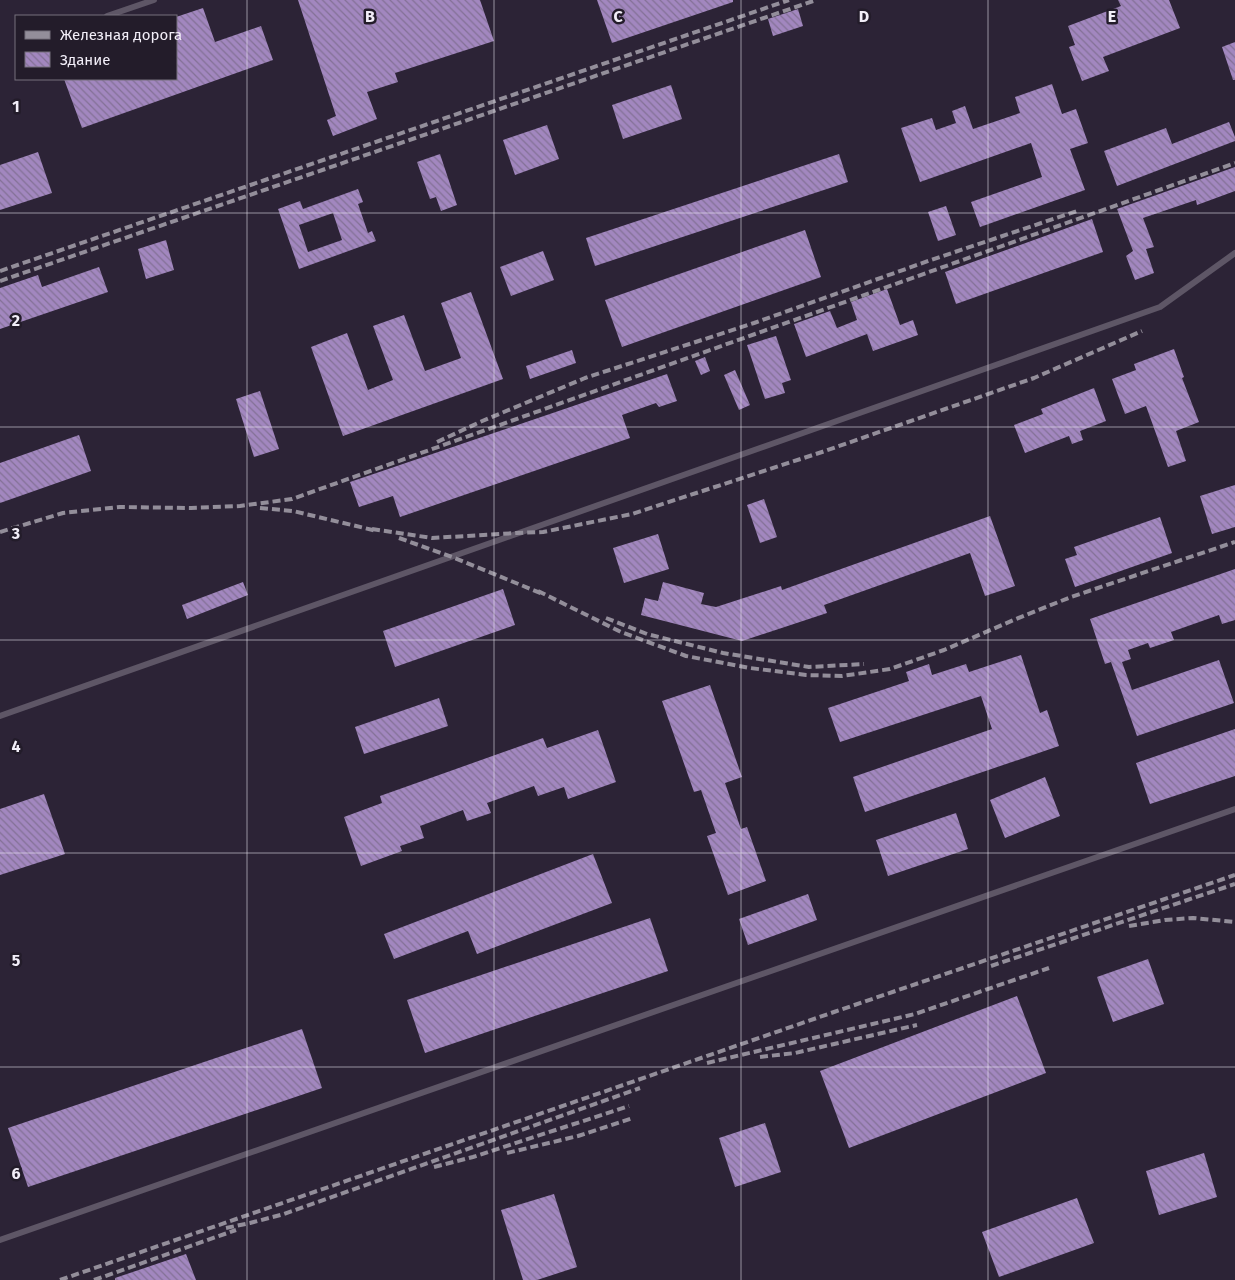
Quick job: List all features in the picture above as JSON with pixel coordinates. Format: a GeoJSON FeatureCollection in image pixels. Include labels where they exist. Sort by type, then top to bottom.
{"type":"FeatureCollection","features":[{"type":"Feature","properties":{"kind":"lane"},"geometry":{"type":"LineString","coordinates":[[110,15],[154,0]]}},
{"type":"Feature","properties":{"kind":"lane"},"geometry":{"type":"LineString","coordinates":[[0,716],[1160,306],[1235,253]]}},
{"type":"Feature","properties":{"kind":"lane"},"geometry":{"type":"LineString","coordinates":[[0,1240],[1235,809]]}},
{"type":"Feature","properties":{"kind":"shaded area"},"geometry":{"type":"Polygon","coordinates":[[[0,0],[1235,0],[1235,1280],[0,1280],[0,0]]]}},
{"type":"Feature","properties":{"kind":"building"},"geometry":{"type":"Polygon","coordinates":[[[298,0],[480,0],[494,41],[395,73],[398,82],[367,92],[377,119],[333,136],[327,120],[336,116],[298,0]]]}},
{"type":"Feature","properties":{"kind":"building"},"geometry":{"type":"Polygon","coordinates":[[[597,0],[733,0],[733,2],[612,43],[597,0]]]}},
{"type":"Feature","properties":{"kind":"building"},"geometry":{"type":"Polygon","coordinates":[[[1118,0],[1169,0],[1180,28],[1103,57],[1109,71],[1082,81],[1069,47],[1075,45],[1068,26],[1121,6],[1118,0]]]}},
{"type":"Feature","properties":{"kind":"building"},"geometry":{"type":"Polygon","coordinates":[[[203,8],[215,42],[261,26],[273,60],[82,128],[64,80],[178,80],[178,16],[203,8]]]}},
{"type":"Feature","properties":{"kind":"building"},"geometry":{"type":"Polygon","coordinates":[[[798,9],[803,26],[773,36],[768,19],[798,9]]]}},
{"type":"Feature","properties":{"kind":"building"},"geometry":{"type":"Polygon","coordinates":[[[1235,42],[1235,80],[1233,80],[1222,47],[1235,42]]]}},
{"type":"Feature","properties":{"kind":"building"},"geometry":{"type":"Polygon","coordinates":[[[1052,84],[1062,114],[1076,109],[1088,143],[1070,149],[1085,190],[980,227],[971,202],[1042,177],[1031,143],[920,182],[901,128],[932,118],[936,130],[956,123],[952,111],[965,106],[973,129],[1020,113],[1015,97],[1052,84]]]}},
{"type":"Feature","properties":{"kind":"building"},"geometry":{"type":"Polygon","coordinates":[[[671,85],[682,119],[623,139],[612,105],[671,85]]]}},
{"type":"Feature","properties":{"kind":"building"},"geometry":{"type":"Polygon","coordinates":[[[1229,122],[1235,141],[1117,186],[1104,151],[1166,128],[1172,144],[1229,122]]]}},
{"type":"Feature","properties":{"kind":"building"},"geometry":{"type":"Polygon","coordinates":[[[547,125],[559,159],[515,175],[503,140],[547,125]]]}},
{"type":"Feature","properties":{"kind":"building"},"geometry":{"type":"Polygon","coordinates":[[[38,152],[52,193],[0,210],[0,165],[38,152]]]}},
{"type":"Feature","properties":{"kind":"building"},"geometry":{"type":"Polygon","coordinates":[[[440,154],[457,205],[441,211],[436,197],[430,199],[417,162],[440,154]]]}},
{"type":"Feature","properties":{"kind":"building"},"geometry":{"type":"Polygon","coordinates":[[[839,154],[848,182],[595,266],[586,238],[839,154]]]}},
{"type":"Feature","properties":{"kind":"building"},"geometry":{"type":"Polygon","coordinates":[[[1235,167],[1235,191],[1197,205],[1196,200],[1143,218],[1154,247],[1146,249],[1154,273],[1135,280],[1126,256],[1133,251],[1117,209],[1235,167]]]}},
{"type":"Feature","properties":{"kind":"building"},"geometry":{"type":"Polygon","coordinates":[[[358,189],[363,202],[358,204],[368,233],[372,231],[376,241],[299,269],[278,209],[300,201],[303,209],[358,189]],[[333,213],[299,225],[308,252],[342,240],[333,213]]]}},
{"type":"Feature","properties":{"kind":"building"},"geometry":{"type":"Polygon","coordinates":[[[946,206],[956,235],[938,241],[928,212],[946,206]]]}},
{"type":"Feature","properties":{"kind":"building"},"geometry":{"type":"Polygon","coordinates":[[[1092,219],[1103,252],[956,304],[945,272],[1092,219]]]}},
{"type":"Feature","properties":{"kind":"building"},"geometry":{"type":"Polygon","coordinates":[[[805,230],[821,277],[622,347],[605,300],[805,230]]]}},
{"type":"Feature","properties":{"kind":"building"},"geometry":{"type":"Polygon","coordinates":[[[166,240],[174,270],[146,279],[138,249],[166,240]]]}},
{"type":"Feature","properties":{"kind":"building"},"geometry":{"type":"Polygon","coordinates":[[[543,251],[554,280],[511,296],[500,267],[543,251]]]}},
{"type":"Feature","properties":{"kind":"building"},"geometry":{"type":"Polygon","coordinates":[[[99,267],[108,292],[0,329],[0,288],[38,275],[42,287],[99,267]]]}},
{"type":"Feature","properties":{"kind":"building"},"geometry":{"type":"Polygon","coordinates":[[[887,289],[900,325],[913,320],[918,335],[873,351],[867,334],[806,357],[794,324],[830,311],[837,328],[857,320],[851,302],[887,289]]]}},
{"type":"Feature","properties":{"kind":"building"},"geometry":{"type":"Polygon","coordinates":[[[471,292],[503,379],[343,436],[311,347],[347,333],[368,390],[393,380],[373,326],[404,315],[425,371],[461,358],[441,303],[471,292]]]}},
{"type":"Feature","properties":{"kind":"building"},"geometry":{"type":"Polygon","coordinates":[[[776,336],[791,380],[782,383],[785,393],[765,399],[747,345],[776,336]]]}},
{"type":"Feature","properties":{"kind":"building"},"geometry":{"type":"Polygon","coordinates":[[[1174,349],[1184,377],[1182,378],[1199,422],[1176,431],[1186,461],[1168,467],[1146,406],[1125,414],[1112,379],[1136,370],[1134,364],[1174,349]]]}},
{"type":"Feature","properties":{"kind":"building"},"geometry":{"type":"Polygon","coordinates":[[[572,350],[576,363],[530,379],[526,366],[572,350]]]}},
{"type":"Feature","properties":{"kind":"building"},"geometry":{"type":"Polygon","coordinates":[[[705,357],[710,371],[701,375],[695,361],[705,357]]]}},
{"type":"Feature","properties":{"kind":"building"},"geometry":{"type":"Polygon","coordinates":[[[735,370],[750,405],[739,410],[724,375],[735,370]]]}},
{"type":"Feature","properties":{"kind":"building"},"geometry":{"type":"Polygon","coordinates":[[[667,374],[677,401],[659,407],[656,403],[622,415],[630,438],[400,517],[393,496],[359,507],[350,482],[667,374]]]}},
{"type":"Feature","properties":{"kind":"building"},"geometry":{"type":"Polygon","coordinates":[[[1094,388],[1106,421],[1080,431],[1083,440],[1072,444],[1069,436],[1025,453],[1014,425],[1043,414],[1041,409],[1094,388]]]}},
{"type":"Feature","properties":{"kind":"building"},"geometry":{"type":"Polygon","coordinates":[[[260,391],[279,449],[254,457],[236,399],[260,391]]]}},
{"type":"Feature","properties":{"kind":"building"},"geometry":{"type":"Polygon","coordinates":[[[79,435],[91,471],[0,503],[0,463],[79,435]]]}},
{"type":"Feature","properties":{"kind":"building"},"geometry":{"type":"Polygon","coordinates":[[[1235,485],[1235,527],[1212,534],[1200,496],[1235,485]]]}},
{"type":"Feature","properties":{"kind":"building"},"geometry":{"type":"Polygon","coordinates":[[[764,499],[777,537],[760,543],[747,505],[764,499]]]}},
{"type":"Feature","properties":{"kind":"building"},"geometry":{"type":"Polygon","coordinates":[[[990,516],[1015,586],[985,596],[970,553],[824,605],[827,613],[742,641],[641,615],[645,598],[658,601],[663,582],[704,593],[701,604],[716,607],[781,586],[782,590],[990,516]]]}},
{"type":"Feature","properties":{"kind":"building"},"geometry":{"type":"Polygon","coordinates":[[[1160,517],[1172,553],[1075,587],[1065,559],[1077,555],[1074,547],[1160,517]]]}},
{"type":"Feature","properties":{"kind":"building"},"geometry":{"type":"Polygon","coordinates":[[[658,534],[669,569],[624,583],[613,548],[658,534]]]}},
{"type":"Feature","properties":{"kind":"building"},"geometry":{"type":"Polygon","coordinates":[[[1235,569],[1235,620],[1222,624],[1219,615],[1171,632],[1174,640],[1150,648],[1148,643],[1128,650],[1131,659],[1122,662],[1132,690],[1219,660],[1234,703],[1137,736],[1111,662],[1105,664],[1090,619],[1235,569]]]}},
{"type":"Feature","properties":{"kind":"building"},"geometry":{"type":"Polygon","coordinates":[[[243,582],[248,595],[187,619],[182,605],[243,582]]]}},
{"type":"Feature","properties":{"kind":"building"},"geometry":{"type":"Polygon","coordinates":[[[503,589],[515,625],[395,667],[383,631],[503,589]]]}},
{"type":"Feature","properties":{"kind":"building"},"geometry":{"type":"Polygon","coordinates":[[[1021,655],[1040,713],[1047,710],[1059,746],[865,812],[853,777],[992,729],[981,696],[840,742],[828,708],[909,681],[906,672],[929,664],[932,675],[966,664],[969,672],[1021,655]]]}},
{"type":"Feature","properties":{"kind":"building"},"geometry":{"type":"Polygon","coordinates":[[[710,685],[742,777],[725,783],[741,829],[747,827],[766,881],[728,895],[707,836],[716,833],[701,790],[694,792],[662,701],[710,685]]]}},
{"type":"Feature","properties":{"kind":"building"},"geometry":{"type":"Polygon","coordinates":[[[439,698],[448,726],[364,754],[355,727],[439,698]]]}},
{"type":"Feature","properties":{"kind":"building"},"geometry":{"type":"Polygon","coordinates":[[[1235,729],[1235,776],[1150,804],[1136,763],[1235,729]]]}},
{"type":"Feature","properties":{"kind":"building"},"geometry":{"type":"Polygon","coordinates":[[[598,730],[616,782],[568,799],[564,787],[538,796],[534,786],[487,803],[491,813],[467,821],[463,810],[420,826],[424,838],[400,846],[402,851],[361,866],[344,817],[382,803],[380,796],[543,738],[547,748],[598,730]]]}},
{"type":"Feature","properties":{"kind":"building"},"geometry":{"type":"Polygon","coordinates":[[[1045,777],[1060,816],[1005,838],[990,800],[1045,777]]]}},
{"type":"Feature","properties":{"kind":"building"},"geometry":{"type":"Polygon","coordinates":[[[44,794],[65,854],[0,875],[0,809],[44,794]]]}},
{"type":"Feature","properties":{"kind":"building"},"geometry":{"type":"Polygon","coordinates":[[[956,813],[968,849],[888,876],[876,840],[956,813]]]}},
{"type":"Feature","properties":{"kind":"building"},"geometry":{"type":"Polygon","coordinates":[[[593,854],[612,903],[477,954],[468,931],[394,959],[384,934],[593,854]]]}},
{"type":"Feature","properties":{"kind":"building"},"geometry":{"type":"Polygon","coordinates":[[[808,894],[817,920],[748,945],[739,919],[808,894]]]}},
{"type":"Feature","properties":{"kind":"building"},"geometry":{"type":"Polygon","coordinates":[[[650,918],[668,971],[425,1053],[407,1000],[650,918]]]}},
{"type":"Feature","properties":{"kind":"building"},"geometry":{"type":"Polygon","coordinates":[[[1148,959],[1164,1004],[1113,1022],[1097,977],[1148,959]]]}},
{"type":"Feature","properties":{"kind":"building"},"geometry":{"type":"Polygon","coordinates":[[[1017,996],[1046,1073],[849,1148],[820,1071],[1017,996]]]}},
{"type":"Feature","properties":{"kind":"building"},"geometry":{"type":"Polygon","coordinates":[[[302,1029],[322,1088],[28,1187],[8,1128],[302,1029]]]}},
{"type":"Feature","properties":{"kind":"building"},"geometry":{"type":"Polygon","coordinates":[[[765,1123],[781,1172],[735,1187],[719,1138],[765,1123]]]}},
{"type":"Feature","properties":{"kind":"building"},"geometry":{"type":"Polygon","coordinates":[[[1204,1153],[1217,1197],[1159,1215],[1146,1171],[1204,1153]]]}},
{"type":"Feature","properties":{"kind":"building"},"geometry":{"type":"Polygon","coordinates":[[[554,1194],[577,1267],[537,1280],[523,1280],[501,1210],[554,1194]]]}},
{"type":"Feature","properties":{"kind":"building"},"geometry":{"type":"Polygon","coordinates":[[[1077,1198],[1094,1243],[999,1277],[982,1232],[1077,1198]]]}},
{"type":"Feature","properties":{"kind":"building"},"geometry":{"type":"Polygon","coordinates":[[[186,1254],[196,1280],[115,1280],[115,1278],[186,1254]]]}},
{"type":"Feature","properties":{"kind":"railway"},"geometry":{"type":"LineString","coordinates":[[0,271],[789,0]]}},
{"type":"Feature","properties":{"kind":"railway"},"geometry":{"type":"LineString","coordinates":[[0,281],[816,0]]}},
{"type":"Feature","properties":{"kind":"railway"},"geometry":{"type":"LineString","coordinates":[[0,532],[63,513],[120,507],[191,508],[240,506],[292,499],[1235,163]]}},
{"type":"Feature","properties":{"kind":"railway"},"geometry":{"type":"LineString","coordinates":[[437,442],[585,378],[754,323],[931,260],[1077,211]]}},
{"type":"Feature","properties":{"kind":"railway"},"geometry":{"type":"LineString","coordinates":[[372,529],[432,538],[543,532],[632,514],[822,452],[1034,378],[1142,331]]}},
{"type":"Feature","properties":{"kind":"railway"},"geometry":{"type":"LineString","coordinates":[[260,508],[293,511],[377,531]]}},
{"type":"Feature","properties":{"kind":"railway"},"geometry":{"type":"LineString","coordinates":[[399,538],[452,557],[543,594]]}},
{"type":"Feature","properties":{"kind":"railway"},"geometry":{"type":"LineString","coordinates":[[538,591],[621,632],[686,656],[750,668],[806,675],[842,676],[890,669],[944,650],[1071,597],[1235,542]]}},
{"type":"Feature","properties":{"kind":"railway"},"geometry":{"type":"LineString","coordinates":[[606,618],[647,634],[723,653],[809,667],[864,664]]}},
{"type":"Feature","properties":{"kind":"railway"},"geometry":{"type":"LineString","coordinates":[[60,1280],[1235,875]]}},
{"type":"Feature","properties":{"kind":"railway"},"geometry":{"type":"LineString","coordinates":[[991,966],[1235,884]]}},
{"type":"Feature","properties":{"kind":"railway"},"geometry":{"type":"LineString","coordinates":[[1129,926],[1193,918],[1235,922]]}},
{"type":"Feature","properties":{"kind":"railway"},"geometry":{"type":"LineString","coordinates":[[707,1063],[915,1014],[1049,968]]}},
{"type":"Feature","properties":{"kind":"railway"},"geometry":{"type":"LineString","coordinates":[[760,1057],[795,1053],[917,1025]]}},
{"type":"Feature","properties":{"kind":"railway"},"geometry":{"type":"LineString","coordinates":[[226,1228],[284,1214],[640,1088]]}},
{"type":"Feature","properties":{"kind":"railway"},"geometry":{"type":"LineString","coordinates":[[434,1167],[473,1157],[629,1106]]}},
{"type":"Feature","properties":{"kind":"railway"},"geometry":{"type":"LineString","coordinates":[[507,1153],[578,1136],[633,1118]]}},
{"type":"Feature","properties":{"kind":"railway"},"geometry":{"type":"LineString","coordinates":[[94,1280],[236,1230]]}}]}
